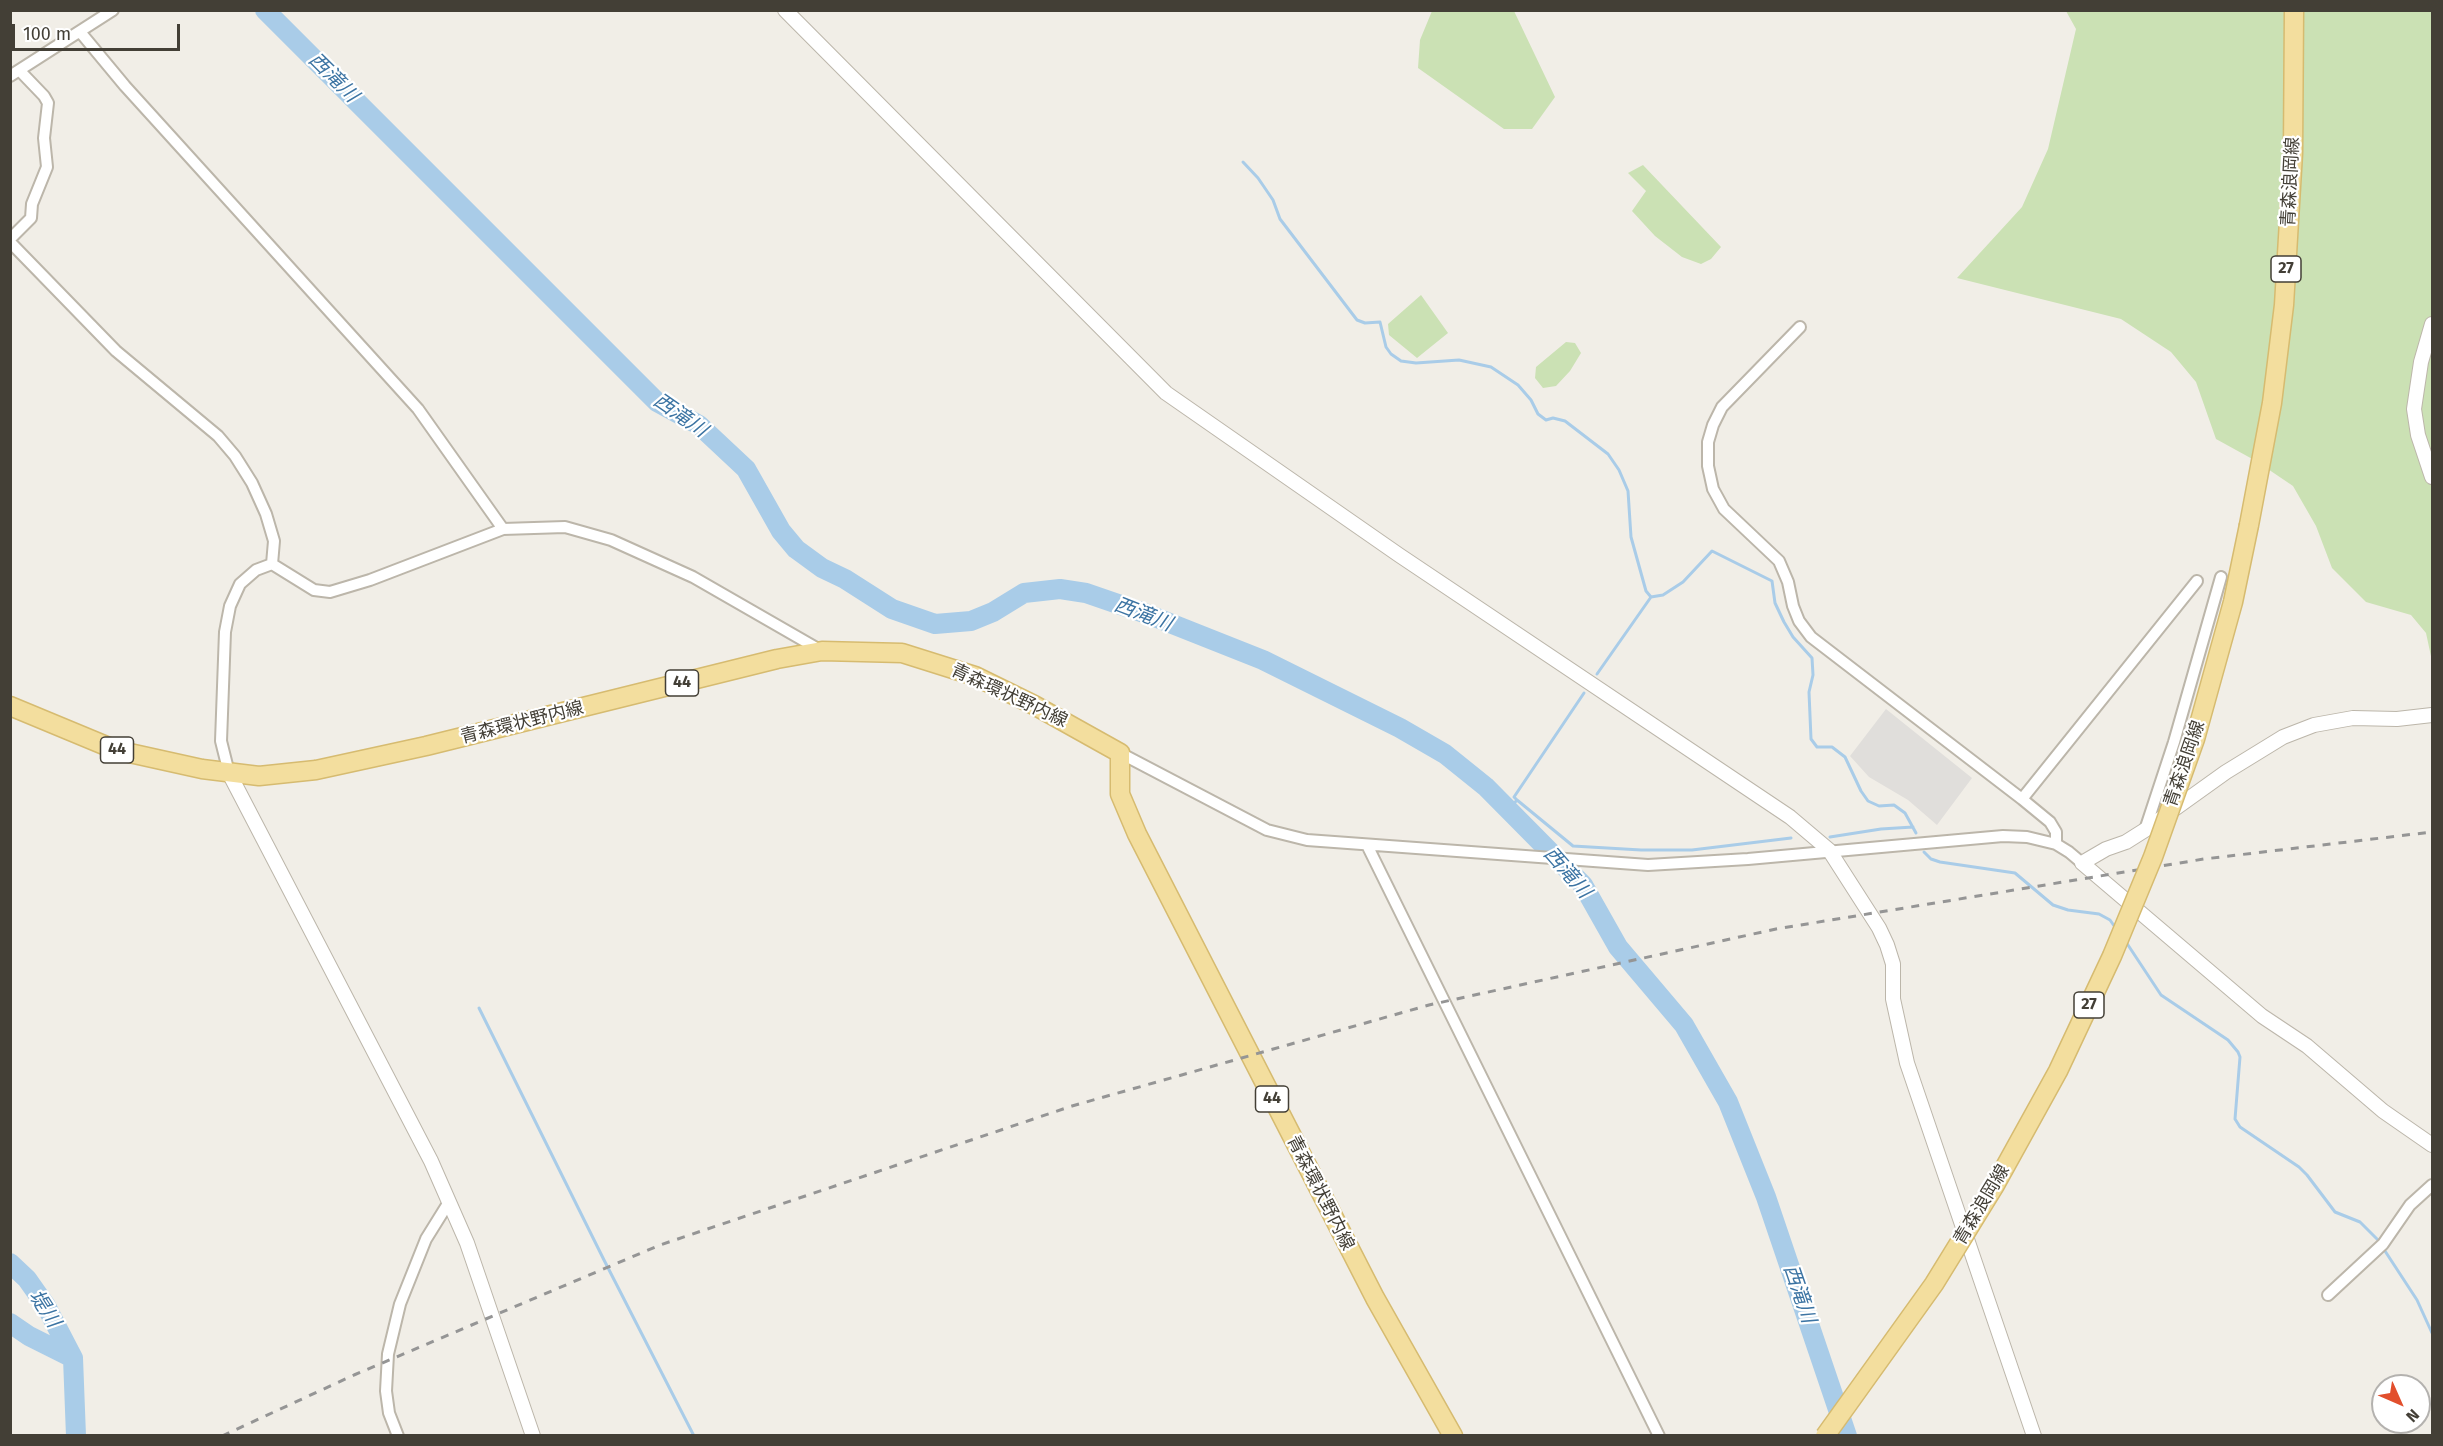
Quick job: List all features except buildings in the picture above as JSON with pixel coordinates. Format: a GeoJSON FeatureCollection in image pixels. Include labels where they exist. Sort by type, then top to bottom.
{"type":"FeatureCollection","features":[{"type":"Feature","properties":{"kind":"main road","name":"青森浪岡線"},"geometry":{"type":"LineString","coordinates":[[1825,1436],[1934,1284],[1995,1185],[2058,1071],[2112,956],[2144,879],[2191,750],[2233,602],[2272,403],[2284,305],[2293,153],[2294,10]]}},
{"type":"Feature","properties":{"kind":"main road","name":"青森環状野内線"},"geometry":{"type":"LineString","coordinates":[[10,706],[116,750],[202,770],[260,776],[327,767],[488,731],[777,659],[822,651],[902,653],[975,676],[1034,705],[1120,753],[1120,794],[1137,834],[1375,1299],[1453,1436]]}},
{"type":"Feature","properties":{"kind":"street"},"geometry":{"type":"LineString","coordinates":[[113,10],[15,74],[44,96],[48,103],[44,138],[47,167],[32,204],[31,218],[10,241],[116,351],[218,436],[235,456],[252,483],[266,514],[274,541],[272,564]]}},
{"type":"Feature","properties":{"kind":"street"},"geometry":{"type":"LineString","coordinates":[[785,10],[1166,393],[1399,555],[1790,817],[1829,850],[1879,928],[1887,945],[1893,964],[1893,999],[1907,1063],[2034,1436]]}},
{"type":"Feature","properties":{"kind":"street"},"geometry":{"type":"LineString","coordinates":[[81,33],[125,86],[418,409],[503,529]]}},
{"type":"Feature","properties":{"kind":"street"},"geometry":{"type":"LineString","coordinates":[[2433,324],[2421,362],[2414,409],[2418,435],[2433,477]]}},
{"type":"Feature","properties":{"kind":"street"},"geometry":{"type":"LineString","coordinates":[[1800,327],[1722,407],[1708,442],[1708,466],[1713,489],[1724,509],[1779,561],[1788,582],[1799,621],[1811,637],[2050,822],[2056,832],[2056,844]]}},
{"type":"Feature","properties":{"kind":"street"},"geometry":{"type":"LineString","coordinates":[[272,564],[314,590],[330,592],[503,529],[565,527],[611,540],[693,577],[822,651]]}},
{"type":"Feature","properties":{"kind":"street"},"geometry":{"type":"LineString","coordinates":[[272,564],[256,570],[240,584],[230,606],[225,632],[221,741],[223,756],[229,773],[431,1161],[467,1243],[533,1436]]}},
{"type":"Feature","properties":{"kind":"street"},"geometry":{"type":"LineString","coordinates":[[2145,830],[2174,742],[2221,577]]}},
{"type":"Feature","properties":{"kind":"street"},"geometry":{"type":"LineString","coordinates":[[2022,799],[2197,581]]}},
{"type":"Feature","properties":{"kind":"street"},"geometry":{"type":"LineString","coordinates":[[2082,863],[2106,849],[2126,842],[2226,772],[2283,737],[2314,725],[2353,718],[2397,719],[2433,715]]}},
{"type":"Feature","properties":{"kind":"street"},"geometry":{"type":"LineString","coordinates":[[1120,753],[1267,830],[1307,840],[1648,865],[2003,836],[2027,837],[2056,844],[2069,852],[2262,1016],[2307,1046],[2374,1104],[2433,1145]]}},
{"type":"Feature","properties":{"kind":"street"},"geometry":{"type":"LineString","coordinates":[[1367,845],[1659,1436]]}},
{"type":"Feature","properties":{"kind":"street"},"geometry":{"type":"LineString","coordinates":[[2328,1295],[2383,1245],[2410,1205],[2433,1185]]}},
{"type":"Feature","properties":{"kind":"street"},"geometry":{"type":"LineString","coordinates":[[398,1436],[389,1413],[386,1391],[388,1354],[400,1304],[417,1260],[426,1239],[449,1202]]}},
{"type":"Feature","properties":{"kind":"green space"},"geometry":{"type":"Polygon","coordinates":[[[1432,11],[1514,11],[1555,97],[1532,129],[1504,129],[1418,68],[1420,40],[1432,11]]]}},
{"type":"Feature","properties":{"kind":"green space"},"geometry":{"type":"Polygon","coordinates":[[[2066,11],[2432,11],[2432,661],[2426,633],[2411,615],[2366,602],[2332,568],[2316,526],[2293,486],[2256,461],[2216,439],[2196,382],[2171,352],[2121,319],[1957,278],[2022,207],[2048,149],[2076,29],[2066,11]]]}},
{"type":"Feature","properties":{"kind":"green space"},"geometry":{"type":"Polygon","coordinates":[[[1643,165],[1721,247],[1711,259],[1701,264],[1682,257],[1655,236],[1632,211],[1646,191],[1628,173],[1643,165]]]}},
{"type":"Feature","properties":{"kind":"green space"},"geometry":{"type":"Polygon","coordinates":[[[1421,295],[1448,333],[1417,358],[1389,335],[1388,324],[1421,295]]]}},
{"type":"Feature","properties":{"kind":"green space"},"geometry":{"type":"Polygon","coordinates":[[[1566,342],[1575,343],[1581,353],[1570,371],[1556,386],[1543,388],[1535,378],[1536,367],[1566,342]]]}},
{"type":"Feature","properties":{"kind":"shaded area"},"geometry":{"type":"Polygon","coordinates":[[[1886,709],[1972,778],[1937,825],[1908,800],[1869,777],[1850,756],[1886,709]]]}},
{"type":"Feature","properties":{"kind":"waterway","name":"西滝川"},"geometry":{"type":"LineString","coordinates":[[265,10],[657,402],[699,425],[746,469],[781,531],[796,549],[822,568],[845,579],[892,609],[935,624],[971,621],[993,612],[1024,593],[1060,589],[1086,593],[1147,614],[1263,660],[1400,728],[1445,754],[1486,787],[1583,885],[1618,947],[1684,1025],[1728,1102],[1766,1197],[1847,1436]]}},
{"type":"Feature","properties":{"kind":"waterway"},"geometry":{"type":"LineString","coordinates":[[1243,162],[1258,178],[1273,200],[1280,219],[1357,320],[1365,323],[1380,322],[1386,347],[1391,354],[1401,361],[1416,363],[1459,360],[1491,367],[1518,385],[1531,400],[1538,414],[1546,420],[1553,418],[1565,421],[1608,454],[1619,470],[1628,491],[1631,537],[1646,591],[1651,597],[1663,595],[1683,582],[1712,551],[1772,581],[1775,603],[1784,622],[1793,637],[1812,658],[1813,675],[1809,692],[1811,739],[1817,747],[1832,747],[1845,757],[1868,801],[1879,806],[1894,805],[1905,813],[1916,833]]}},
{"type":"Feature","properties":{"kind":"waterway"},"geometry":{"type":"LineString","coordinates":[[1597,674],[1651,597]]}},
{"type":"Feature","properties":{"kind":"waterway"},"geometry":{"type":"LineString","coordinates":[[1517,800],[1514,797],[1584,693]]}},
{"type":"Feature","properties":{"kind":"waterway"},"geometry":{"type":"LineString","coordinates":[[1509,809],[1517,800],[1573,846],[1692,850],[1791,838]]}},
{"type":"Feature","properties":{"kind":"waterway"},"geometry":{"type":"LineString","coordinates":[[1830,837],[1881,829],[1913,827]]}},
{"type":"Feature","properties":{"kind":"waterway"},"geometry":{"type":"LineString","coordinates":[[1924,852],[1931,859],[1940,862],[2015,873],[2053,905],[2068,910],[2099,914],[2110,920],[2117,930]]}},
{"type":"Feature","properties":{"kind":"waterway"},"geometry":{"type":"LineString","coordinates":[[2126,942],[2161,995],[2228,1040],[2238,1052],[2240,1057],[2235,1119],[2240,1127],[2299,1167],[2335,1212],[2360,1222],[2378,1240]]}},
{"type":"Feature","properties":{"kind":"waterway"},"geometry":{"type":"LineString","coordinates":[[479,1008],[694,1436]]}},
{"type":"Feature","properties":{"kind":"waterway"},"geometry":{"type":"LineString","coordinates":[[2385,1251],[2417,1300],[2432,1333]]}},
{"type":"Feature","properties":{"kind":"waterway","name":"堤川"},"geometry":{"type":"LineString","coordinates":[[10,1263],[27,1279],[46,1306],[73,1358],[76,1436]]}},
{"type":"Feature","properties":{"kind":"waterway","name":"堤川"},"geometry":{"type":"LineString","coordinates":[[10,1323],[29,1336],[73,1358]]}},
{"type":"Feature","properties":{"kind":"railway"},"geometry":{"type":"LineString","coordinates":[[222,1436],[354,1375],[660,1245],[1072,1106],[1429,1005],[1776,929],[2204,859],[2432,832]]}}]}
